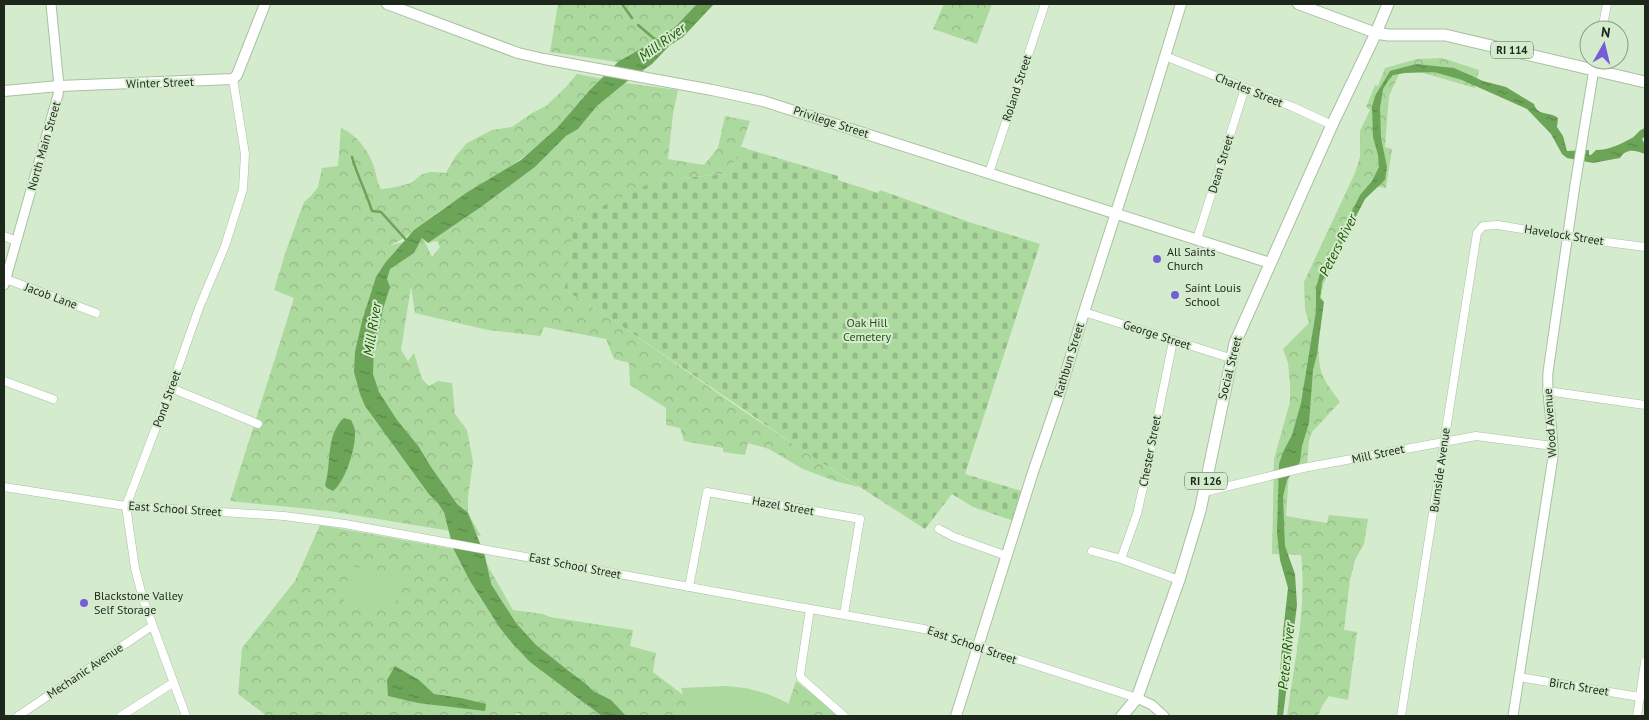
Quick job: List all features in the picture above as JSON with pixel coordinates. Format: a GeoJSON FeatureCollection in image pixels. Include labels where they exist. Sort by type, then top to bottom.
{"type":"FeatureCollection","features":[{"type":"Feature","properties":{"kind":"main road"},"geometry":{"type":"LineString","coordinates":[[233,79],[237,75],[265,4]]}},
{"type":"Feature","properties":{"kind":"main road","name":"Privilege Street"},"geometry":{"type":"LineString","coordinates":[[387,4],[518,53],[764,101],[1270,263]]}},
{"type":"Feature","properties":{"kind":"main road","name":"Rathbun Street"},"geometry":{"type":"LineString","coordinates":[[956,716],[1057,402],[1115,212],[1142,135],[1182,4]]}},
{"type":"Feature","properties":{"kind":"main road","name":"RI 114"},"geometry":{"type":"LineString","coordinates":[[1298,4],[1376,33],[1388,35],[1445,34],[1579,62]]}},
{"type":"Feature","properties":{"kind":"main road","name":"Social Street"},"geometry":{"type":"LineString","coordinates":[[1122,716],[1137,698],[1179,580],[1204,492],[1230,358],[1245,318],[1388,4]]}},
{"type":"Feature","properties":{"kind":"main road","name":"RI 114"},"geometry":{"type":"LineString","coordinates":[[1610,70],[1645,82]]}},
{"type":"Feature","properties":{"kind":"main road","name":"Winter Street"},"geometry":{"type":"LineString","coordinates":[[4,91],[59,86],[233,79]]}},
{"type":"Feature","properties":{"kind":"main road","name":"RI 126"},"geometry":{"type":"LineString","coordinates":[[1130,716],[1137,698]]}},
{"type":"Feature","properties":{"kind":"street","name":"North Main Street"},"geometry":{"type":"LineString","coordinates":[[5,282],[58,95],[59,86],[52,4]]}},
{"type":"Feature","properties":{"kind":"street","name":"Roland Street"},"geometry":{"type":"LineString","coordinates":[[989,173],[1045,4]]}},
{"type":"Feature","properties":{"kind":"street"},"geometry":{"type":"LineString","coordinates":[[1604,20],[1607,4]]}},
{"type":"Feature","properties":{"kind":"street","name":"Charles Street"},"geometry":{"type":"LineString","coordinates":[[1165,56],[1332,125]]}},
{"type":"Feature","properties":{"kind":"street","name":"Wood Avenue"},"geometry":{"type":"LineString","coordinates":[[1513,716],[1553,457],[1547,391],[1548,372],[1581,144],[1594,70]]}},
{"type":"Feature","properties":{"kind":"street","name":"Pond Street"},"geometry":{"type":"LineString","coordinates":[[186,716],[152,626],[135,568],[126,506],[199,308],[225,246],[243,189],[245,154],[233,79]]}},
{"type":"Feature","properties":{"kind":"street","name":"Dean Street"},"geometry":{"type":"LineString","coordinates":[[1197,239],[1244,88]]}},
{"type":"Feature","properties":{"kind":"street","name":"Havelock Street"},"geometry":{"type":"LineString","coordinates":[[1483,226],[1498,225],[1568,237],[1645,247]]}},
{"type":"Feature","properties":{"kind":"street","name":"Burnside Avenue"},"geometry":{"type":"LineString","coordinates":[[1402,716],[1473,251],[1477,233],[1483,226]]}},
{"type":"Feature","properties":{"kind":"street"},"geometry":{"type":"LineString","coordinates":[[4,236],[16,241]]}},
{"type":"Feature","properties":{"kind":"street","name":"Jacob Lane"},"geometry":{"type":"LineString","coordinates":[[5,282],[96,313]]}},
{"type":"Feature","properties":{"kind":"street","name":"George Street"},"geometry":{"type":"LineString","coordinates":[[1084,312],[1230,358]]}},
{"type":"Feature","properties":{"kind":"street","name":"Chester Street"},"geometry":{"type":"LineString","coordinates":[[1121,559],[1145,479],[1173,341]]}},
{"type":"Feature","properties":{"kind":"street"},"geometry":{"type":"LineString","coordinates":[[4,382],[53,399]]}},
{"type":"Feature","properties":{"kind":"street"},"geometry":{"type":"LineString","coordinates":[[171,388],[258,424]]}},
{"type":"Feature","properties":{"kind":"street"},"geometry":{"type":"LineString","coordinates":[[1547,391],[1645,406]]}},
{"type":"Feature","properties":{"kind":"street","name":"Mill Street"},"geometry":{"type":"LineString","coordinates":[[1204,492],[1303,468],[1476,436],[1553,446]]}},
{"type":"Feature","properties":{"kind":"street","name":"East School Street"},"geometry":{"type":"LineString","coordinates":[[4,487],[126,506],[302,518],[345,524],[844,614],[924,629],[1137,698]]}},
{"type":"Feature","properties":{"kind":"street","name":"Hazel Street"},"geometry":{"type":"LineString","coordinates":[[689,587],[706,492],[860,519],[844,614]]}},
{"type":"Feature","properties":{"kind":"street"},"geometry":{"type":"LineString","coordinates":[[939,529],[954,537],[1007,556]]}},
{"type":"Feature","properties":{"kind":"street"},"geometry":{"type":"LineString","coordinates":[[1092,551],[1121,559],[1179,580]]}},
{"type":"Feature","properties":{"kind":"street"},"geometry":{"type":"LineString","coordinates":[[810,609],[800,675],[801,678],[844,716]]}},
{"type":"Feature","properties":{"kind":"street","name":"Mechanic Avenue"},"geometry":{"type":"LineString","coordinates":[[18,716],[152,626]]}},
{"type":"Feature","properties":{"kind":"street"},"geometry":{"type":"LineString","coordinates":[[1636,716],[1645,662]]}},
{"type":"Feature","properties":{"kind":"street","name":"Birch Street"},"geometry":{"type":"LineString","coordinates":[[1519,677],[1640,696]]}},
{"type":"Feature","properties":{"kind":"street"},"geometry":{"type":"LineString","coordinates":[[121,716],[173,683]]}},
{"type":"Feature","properties":{"kind":"street"},"geometry":{"type":"LineString","coordinates":[[1137,698],[1152,705],[1164,716]]}},
{"type":"Feature","properties":{"kind":"green space"},"geometry":{"type":"Polygon","coordinates":[[[558,4],[697,4],[662,37],[618,62],[550,52],[558,4]]]}},
{"type":"Feature","properties":{"kind":"green space"},"geometry":{"type":"Polygon","coordinates":[[[944,4],[992,4],[977,44],[933,29],[944,4]]]}},
{"type":"Feature","properties":{"kind":"green space"},"geometry":{"type":"Polygon","coordinates":[[[1442,58],[1479,70],[1475,88],[1420,72],[1400,72],[1389,96],[1385,147],[1392,149],[1386,188],[1375,186],[1364,198],[1323,285],[1319,336],[1321,371],[1324,379],[1340,402],[1312,432],[1309,440],[1307,467],[1289,474],[1286,516],[1327,523],[1329,515],[1368,519],[1364,544],[1355,560],[1350,580],[1344,630],[1357,632],[1348,700],[1329,696],[1318,716],[1287,716],[1299,636],[1302,575],[1301,555],[1272,554],[1274,459],[1290,402],[1288,363],[1283,349],[1309,323],[1305,309],[1304,282],[1355,173],[1360,157],[1360,131],[1370,110],[1366,107],[1375,85],[1378,86],[1385,68],[1417,59],[1442,58]]]}},
{"type":"Feature","properties":{"kind":"green space"},"geometry":{"type":"Polygon","coordinates":[[[577,74],[603,79],[556,129],[533,150],[496,176],[448,205],[408,235],[391,245],[423,238],[432,257],[440,247],[437,241],[428,243],[535,167],[566,136],[578,129],[597,106],[625,83],[678,90],[673,114],[668,159],[704,165],[718,148],[725,116],[750,121],[729,174],[657,180],[565,290],[616,322],[742,410],[859,487],[835,481],[803,469],[769,449],[748,443],[745,455],[723,452],[723,448],[684,441],[680,428],[666,425],[666,408],[630,385],[629,363],[614,359],[606,339],[544,327],[540,336],[488,330],[415,313],[411,287],[401,350],[408,361],[414,353],[422,379],[429,386],[438,381],[452,383],[455,414],[467,430],[473,462],[468,497],[468,513],[481,536],[329,511],[230,501],[294,298],[274,290],[304,202],[318,187],[322,168],[338,166],[341,128],[352,134],[365,149],[372,161],[381,189],[397,187],[412,182],[420,175],[431,172],[446,173],[455,157],[467,143],[492,130],[512,127],[546,106],[577,74]]]}},
{"type":"Feature","properties":{"kind":"green space","name":"Oak Hill Cemetery"},"geometry":{"type":"Polygon","coordinates":[[[741,147],[838,176],[838,180],[878,193],[880,190],[969,222],[1040,244],[965,474],[1025,492],[1017,522],[973,507],[952,494],[925,529],[804,451],[616,322],[565,290],[574,220],[657,180],[729,174],[741,147]]]}},
{"type":"Feature","properties":{"kind":"green space"},"geometry":{"type":"Polygon","coordinates":[[[320,525],[481,554],[513,610],[633,630],[630,646],[656,653],[653,672],[682,694],[722,691],[788,705],[796,681],[840,716],[524,716],[517,713],[513,716],[267,716],[238,694],[242,648],[295,581],[320,525]]]}},
{"type":"Feature","properties":{"kind":"green space"},"geometry":{"type":"Polygon","coordinates":[[[350,566],[401,574],[394,611],[344,603],[350,566]]]}},
{"type":"Feature","properties":{"kind":"green space"},"geometry":{"type":"Polygon","coordinates":[[[726,686],[759,691],[779,699],[807,716],[690,716],[681,688],[726,686]]]}},
{"type":"Feature","properties":{"kind":"water","name":"Mill River"},"geometry":{"type":"Polygon","coordinates":[[[697,4],[714,4],[683,37],[669,46],[652,64],[597,106],[578,129],[566,136],[535,167],[428,243],[422,238],[414,253],[390,269],[387,279],[390,287],[374,342],[373,374],[379,392],[457,504],[468,513],[485,556],[491,584],[516,623],[536,645],[593,691],[611,700],[626,716],[602,716],[530,662],[500,628],[470,581],[453,548],[444,512],[365,406],[354,372],[355,352],[362,321],[376,277],[385,263],[414,230],[466,193],[521,160],[557,128],[590,90],[619,61],[662,37],[677,25],[697,4]]]}},
{"type":"Feature","properties":{"kind":"water","name":"Peters River"},"geometry":{"type":"Polygon","coordinates":[[[1416,64],[1454,68],[1483,81],[1506,87],[1534,104],[1538,111],[1558,118],[1557,127],[1563,136],[1567,151],[1589,150],[1589,155],[1591,155],[1596,150],[1610,148],[1632,138],[1645,128],[1645,136],[1642,139],[1645,145],[1645,154],[1628,151],[1620,158],[1593,163],[1567,158],[1562,154],[1551,134],[1527,109],[1462,80],[1434,72],[1393,75],[1388,81],[1383,89],[1380,108],[1381,138],[1387,167],[1385,180],[1365,199],[1322,282],[1320,298],[1324,302],[1313,370],[1309,423],[1302,446],[1300,462],[1287,480],[1283,497],[1285,546],[1295,574],[1297,605],[1283,716],[1277,716],[1288,588],[1280,560],[1277,533],[1279,464],[1292,435],[1301,403],[1316,311],[1316,288],[1321,270],[1360,195],[1372,181],[1379,167],[1373,137],[1372,107],[1375,96],[1390,71],[1416,64]]]}},
{"type":"Feature","properties":{"kind":"water"},"geometry":{"type":"Polygon","coordinates":[[[344,418],[351,420],[355,431],[355,441],[342,481],[333,491],[325,485],[331,441],[338,425],[344,418]]]}},
{"type":"Feature","properties":{"kind":"water"},"geometry":{"type":"Polygon","coordinates":[[[395,666],[419,680],[434,694],[486,704],[485,711],[418,703],[388,696],[387,680],[395,666]]]}},
{"type":"Feature","properties":{"kind":"waterway"},"geometry":{"type":"LineString","coordinates":[[622,4],[632,18]]}},
{"type":"Feature","properties":{"kind":"waterway","name":"Mill River"},"geometry":{"type":"LineString","coordinates":[[638,25],[657,41]]}},
{"type":"Feature","properties":{"kind":"waterway"},"geometry":{"type":"LineString","coordinates":[[352,157],[372,211],[381,212],[408,242]]}},
{"type":"Feature","properties":{"kind":"place","name":"All Saints Church"},"geometry":{"type":"Point","coordinates":[1157,259]}},
{"type":"Feature","properties":{"kind":"place","name":"Saint Louis School"},"geometry":{"type":"Point","coordinates":[1175,295]}},
{"type":"Feature","properties":{"kind":"place","name":"Blackstone Valley Self Storage"},"geometry":{"type":"Point","coordinates":[84,603]}}]}
